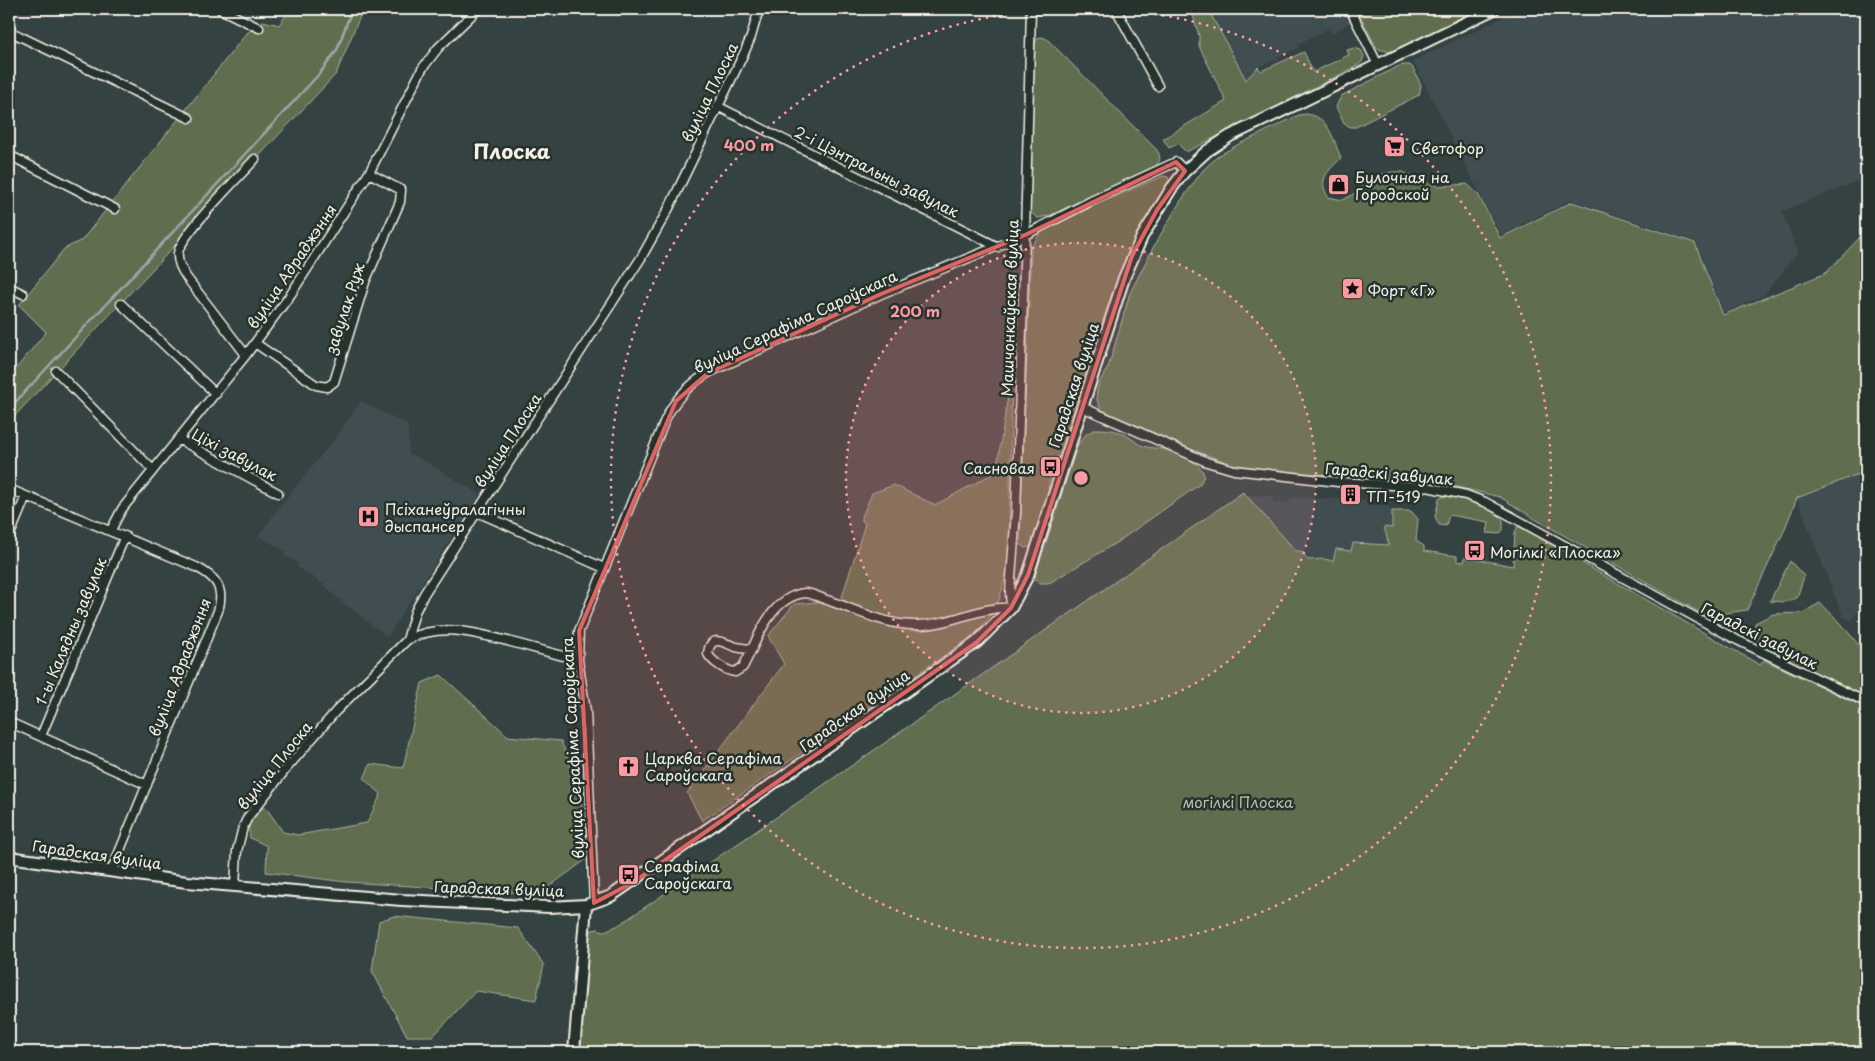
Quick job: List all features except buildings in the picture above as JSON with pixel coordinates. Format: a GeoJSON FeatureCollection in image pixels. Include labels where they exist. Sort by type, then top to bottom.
{"type":"FeatureCollection","features":[{"type":"Feature","properties":{"kind":"main road","name":"Гарадская вуліца"},"geometry":{"type":"LineString","coordinates":[[9,857],[188,882],[402,900],[549,907],[590,904],[611,896],[634,882],[977,642],[1012,608],[1035,557],[1082,406],[1132,256],[1157,210],[1186,172],[1207,151],[1230,136],[1494,9]]}},
{"type":"Feature","properties":{"kind":"main road"},"geometry":{"type":"LineString","coordinates":[[574,1052],[590,904]]}},
{"type":"Feature","properties":{"kind":"street"},"geometry":{"type":"LineString","coordinates":[[220,9],[259,28]]}},
{"type":"Feature","properties":{"kind":"street","name":"вуліца Адраджэння"},"geometry":{"type":"LineString","coordinates":[[111,530],[122,509],[216,394],[301,280],[369,173],[422,69],[438,48],[478,9]]}},
{"type":"Feature","properties":{"kind":"street","name":"вуліца Плоска"},"geometry":{"type":"LineString","coordinates":[[235,886],[240,838],[243,827],[253,809],[336,711],[407,640],[414,612],[424,594],[641,258],[669,208],[751,37],[759,9]]}},
{"type":"Feature","properties":{"kind":"street","name":"Машчонкаўская вуліца"},"geometry":{"type":"LineString","coordinates":[[1012,608],[1010,591],[1016,512],[1031,9]]}},
{"type":"Feature","properties":{"kind":"street"},"geometry":{"type":"LineString","coordinates":[[1116,9],[1158,86]]}},
{"type":"Feature","properties":{"kind":"street"},"geometry":{"type":"LineString","coordinates":[[1350,9],[1378,65]]}},
{"type":"Feature","properties":{"kind":"street"},"geometry":{"type":"LineString","coordinates":[[9,31],[188,118]]}},
{"type":"Feature","properties":{"kind":"street","name":"2-і Цэнтральны завулак"},"geometry":{"type":"LineString","coordinates":[[717,106],[998,247]]}},
{"type":"Feature","properties":{"kind":"street"},"geometry":{"type":"LineString","coordinates":[[9,156],[115,209]]}},
{"type":"Feature","properties":{"kind":"street"},"geometry":{"type":"LineString","coordinates":[[246,355],[187,278],[180,265],[178,254],[183,241],[255,159]]}},
{"type":"Feature","properties":{"kind":"street","name":"вуліца Серафіма Сароўскага"},"geometry":{"type":"LineString","coordinates":[[590,904],[586,711],[578,660],[579,631],[670,410],[683,392],[708,373],[880,294],[1025,236],[1088,202],[1176,162],[1186,172]]}},
{"type":"Feature","properties":{"kind":"street","name":"завулак Руж"},"geometry":{"type":"LineString","coordinates":[[255,343],[316,385],[327,387],[334,382],[365,282],[402,195],[402,190],[369,173]]}},
{"type":"Feature","properties":{"kind":"street"},"geometry":{"type":"LineString","coordinates":[[9,287],[23,294]]}},
{"type":"Feature","properties":{"kind":"street"},"geometry":{"type":"LineString","coordinates":[[121,304],[216,394]]}},
{"type":"Feature","properties":{"kind":"street"},"geometry":{"type":"LineString","coordinates":[[56,372],[153,470]]}},
{"type":"Feature","properties":{"kind":"street","name":"Гарадскі завулак"},"geometry":{"type":"LineString","coordinates":[[1082,406],[1208,462],[1234,470],[1338,482],[1427,487],[1466,495],[1485,502],[1737,640],[1866,702]]}},
{"type":"Feature","properties":{"kind":"street","name":"Ціхі завулак"},"geometry":{"type":"LineString","coordinates":[[178,439],[278,492]]}},
{"type":"Feature","properties":{"kind":"street","name":"вуліца Адраджэння"},"geometry":{"type":"LineString","coordinates":[[9,489],[111,530],[204,571],[216,581],[221,595],[218,611],[111,872]]}},
{"type":"Feature","properties":{"kind":"street"},"geometry":{"type":"LineString","coordinates":[[9,537],[26,496]]}},
{"type":"Feature","properties":{"kind":"street"},"geometry":{"type":"LineString","coordinates":[[477,512],[604,568]]}},
{"type":"Feature","properties":{"kind":"street","name":"1-ы Калядны завулак"},"geometry":{"type":"LineString","coordinates":[[41,736],[125,536]]}},
{"type":"Feature","properties":{"kind":"street"},"geometry":{"type":"LineString","coordinates":[[752,648],[739,648],[715,641],[709,646],[708,654],[712,660],[727,670],[735,672],[743,667],[752,648],[761,629],[772,613],[787,600],[806,593],[886,620],[916,626],[945,622],[985,610],[1012,608]]}},
{"type":"Feature","properties":{"kind":"street"},"geometry":{"type":"LineString","coordinates":[[407,640],[427,632],[464,630],[578,660]]}},
{"type":"Feature","properties":{"kind":"street"},"geometry":{"type":"LineString","coordinates":[[9,722],[147,785]]}},
{"type":"Feature","properties":{"kind":"highlighted area"},"geometry":{"type":"Polygon","coordinates":[[[1176,162],[1185,171],[1157,210],[1132,256],[1028,575],[1011,608],[977,642],[634,882],[594,903],[579,631],[676,401],[708,373],[881,294],[1025,235],[1176,162]]]}},
{"type":"Feature","properties":{"kind":"shaded area"},"geometry":{"type":"Polygon","coordinates":[[[1208,9],[1343,9],[1351,22],[1332,34],[1328,29],[1298,44],[1299,48],[1278,57],[1279,60],[1275,62],[1274,60],[1258,67],[1246,80],[1208,9]]]}},
{"type":"Feature","properties":{"kind":"shaded area"},"geometry":{"type":"Polygon","coordinates":[[[1520,9],[1866,9],[1866,178],[1782,211],[1798,252],[1764,295],[1724,313],[1696,242],[1571,200],[1501,236],[1413,61],[1520,9]]]}},
{"type":"Feature","properties":{"kind":"shaded area","name":"Псіханеўралагічны дыспансер"},"geometry":{"type":"Polygon","coordinates":[[[361,401],[408,425],[409,455],[414,455],[480,494],[387,637],[341,601],[323,584],[296,566],[299,564],[284,555],[286,551],[258,536],[337,436],[361,401]]]}},
{"type":"Feature","properties":{"kind":"shaded area"},"geometry":{"type":"Polygon","coordinates":[[[1866,471],[1866,602],[1851,620],[1843,617],[1797,498],[1866,471]]]}},
{"type":"Feature","properties":{"kind":"shaded area"},"geometry":{"type":"Polygon","coordinates":[[[1245,495],[1273,496],[1273,502],[1287,503],[1293,498],[1316,498],[1370,500],[1370,505],[1388,505],[1392,511],[1392,528],[1385,527],[1389,545],[1372,544],[1351,551],[1333,561],[1324,559],[1307,560],[1301,551],[1296,552],[1245,495]]]}},
{"type":"Feature","properties":{"kind":"green space"},"geometry":{"type":"Polygon","coordinates":[[[290,9],[363,9],[336,74],[9,422],[9,377],[46,332],[19,305],[64,249],[82,240],[246,34],[263,21],[279,25],[290,9]]]}},
{"type":"Feature","properties":{"kind":"green space"},"geometry":{"type":"Polygon","coordinates":[[[1191,9],[1208,9],[1246,80],[1258,67],[1261,71],[1304,52],[1313,72],[1349,55],[1347,50],[1354,48],[1361,50],[1364,56],[1362,62],[1355,67],[1186,152],[1178,144],[1169,148],[1163,139],[1226,101],[1199,46],[1199,36],[1191,9]]]}},
{"type":"Feature","properties":{"kind":"green space"},"geometry":{"type":"Polygon","coordinates":[[[1357,9],[1479,9],[1390,52],[1379,49],[1375,45],[1357,9]]]}},
{"type":"Feature","properties":{"kind":"green space"},"geometry":{"type":"Polygon","coordinates":[[[1037,38],[1047,39],[1156,149],[1160,159],[1153,168],[1049,216],[1038,218],[1031,213],[1029,208],[1035,44],[1037,38]]]}},
{"type":"Feature","properties":{"kind":"green space"},"geometry":{"type":"Polygon","coordinates":[[[1401,65],[1410,65],[1413,68],[1421,85],[1419,95],[1356,127],[1344,124],[1336,107],[1341,96],[1401,65]]]}},
{"type":"Feature","properties":{"kind":"green space"},"geometry":{"type":"Polygon","coordinates":[[[1306,114],[1320,119],[1325,124],[1341,158],[1329,171],[1324,180],[1328,197],[1343,200],[1357,192],[1369,177],[1391,172],[1403,172],[1429,184],[1439,186],[1467,184],[1478,194],[1500,238],[1572,202],[1695,243],[1723,315],[1826,273],[1866,231],[1866,471],[1797,498],[1784,531],[1747,610],[1706,616],[1535,519],[1500,497],[1457,487],[1409,481],[1267,470],[1232,464],[1198,452],[1102,410],[1097,399],[1098,389],[1108,368],[1130,293],[1155,244],[1180,202],[1203,170],[1218,156],[1299,115],[1306,114]]]}},
{"type":"Feature","properties":{"kind":"green space"},"geometry":{"type":"Polygon","coordinates":[[[1163,176],[1168,177],[1170,183],[1129,253],[1065,448],[1056,461],[1049,482],[1048,499],[1034,541],[1030,547],[1025,548],[1021,545],[1020,540],[1031,247],[1041,232],[1098,204],[1163,176]]]}},
{"type":"Feature","properties":{"kind":"green space"},"geometry":{"type":"Polygon","coordinates":[[[1012,370],[1009,547],[1006,575],[999,600],[992,614],[977,632],[965,641],[702,821],[687,793],[784,664],[768,636],[794,604],[841,600],[865,524],[861,519],[872,493],[894,485],[935,505],[996,472],[1012,370]]]}},
{"type":"Feature","properties":{"kind":"green space"},"geometry":{"type":"Polygon","coordinates":[[[1096,429],[1116,431],[1143,446],[1180,454],[1196,464],[1204,476],[1200,484],[1119,541],[1051,582],[1039,583],[1035,578],[1036,573],[1078,444],[1086,434],[1096,429]]]}},
{"type":"Feature","properties":{"kind":"green space","name":"могілкі Плоска"},"geometry":{"type":"Polygon","coordinates":[[[1243,492],[1296,551],[1301,551],[1308,560],[1324,559],[1333,561],[1336,549],[1351,551],[1353,543],[1389,545],[1384,527],[1392,528],[1392,511],[1411,511],[1418,519],[1416,541],[1424,546],[1424,551],[1457,556],[1457,561],[1464,562],[1465,557],[1513,566],[1515,532],[1518,526],[1760,665],[1764,660],[1866,708],[1866,1052],[580,1052],[589,938],[592,930],[604,931],[617,926],[638,912],[892,738],[1243,492]]]}},
{"type":"Feature","properties":{"kind":"green space"},"geometry":{"type":"Polygon","coordinates":[[[1444,496],[1459,498],[1492,511],[1503,520],[1503,530],[1499,534],[1487,533],[1489,522],[1449,515],[1446,526],[1439,525],[1435,517],[1439,499],[1444,496]]]}},
{"type":"Feature","properties":{"kind":"green space"},"geometry":{"type":"Polygon","coordinates":[[[1790,561],[1804,576],[1797,598],[1784,602],[1770,601],[1790,561]]]}},
{"type":"Feature","properties":{"kind":"green space"},"geometry":{"type":"Polygon","coordinates":[[[1820,603],[1839,621],[1866,654],[1866,696],[1806,670],[1755,639],[1755,623],[1773,614],[1802,613],[1820,603]]]}},
{"type":"Feature","properties":{"kind":"green space"},"geometry":{"type":"Polygon","coordinates":[[[441,675],[508,736],[561,741],[581,793],[584,861],[539,894],[346,882],[266,872],[267,846],[250,838],[248,821],[265,806],[283,832],[298,835],[367,823],[381,794],[364,779],[370,764],[403,768],[422,683],[441,675]]]}},
{"type":"Feature","properties":{"kind":"green space"},"geometry":{"type":"Polygon","coordinates":[[[394,916],[518,928],[544,965],[536,1000],[476,991],[433,1036],[407,1036],[372,971],[379,921],[394,916]]]}},
{"type":"Feature","properties":{"kind":"waterway"},"geometry":{"type":"LineString","coordinates":[[9,409],[321,72],[337,50],[352,9]]}},
{"type":"Feature","properties":{"kind":"place","name":"Светофор"},"geometry":{"type":"Point","coordinates":[1395,147]}},
{"type":"Feature","properties":{"kind":"place","name":"Булочная на Городской"},"geometry":{"type":"Point","coordinates":[1339,185]}},
{"type":"Feature","properties":{"kind":"place","name":"Форт «Г»"},"geometry":{"type":"Point","coordinates":[1352,289]}},
{"type":"Feature","properties":{"kind":"place","name":"Сасновая"},"geometry":{"type":"Point","coordinates":[1051,467]}},
{"type":"Feature","properties":{"kind":"place","name":"ТП-519"},"geometry":{"type":"Point","coordinates":[1350,495]}},
{"type":"Feature","properties":{"kind":"place","name":"Псіханеўралагічны дыспансер"},"geometry":{"type":"Point","coordinates":[369,517]}},
{"type":"Feature","properties":{"kind":"place","name":"Могілкі «Плоска»"},"geometry":{"type":"Point","coordinates":[1474,551]}},
{"type":"Feature","properties":{"kind":"place","name":"Царква Серафіма Сароўскага"},"geometry":{"type":"Point","coordinates":[629,766]}},
{"type":"Feature","properties":{"kind":"place","name":"Серафіма Сароўскага"},"geometry":{"type":"Point","coordinates":[628,874]}},
{"type":"Feature","properties":{"kind":"district","name":"Плоска"},"geometry":{"type":"Point","coordinates":[512,151]}}]}
